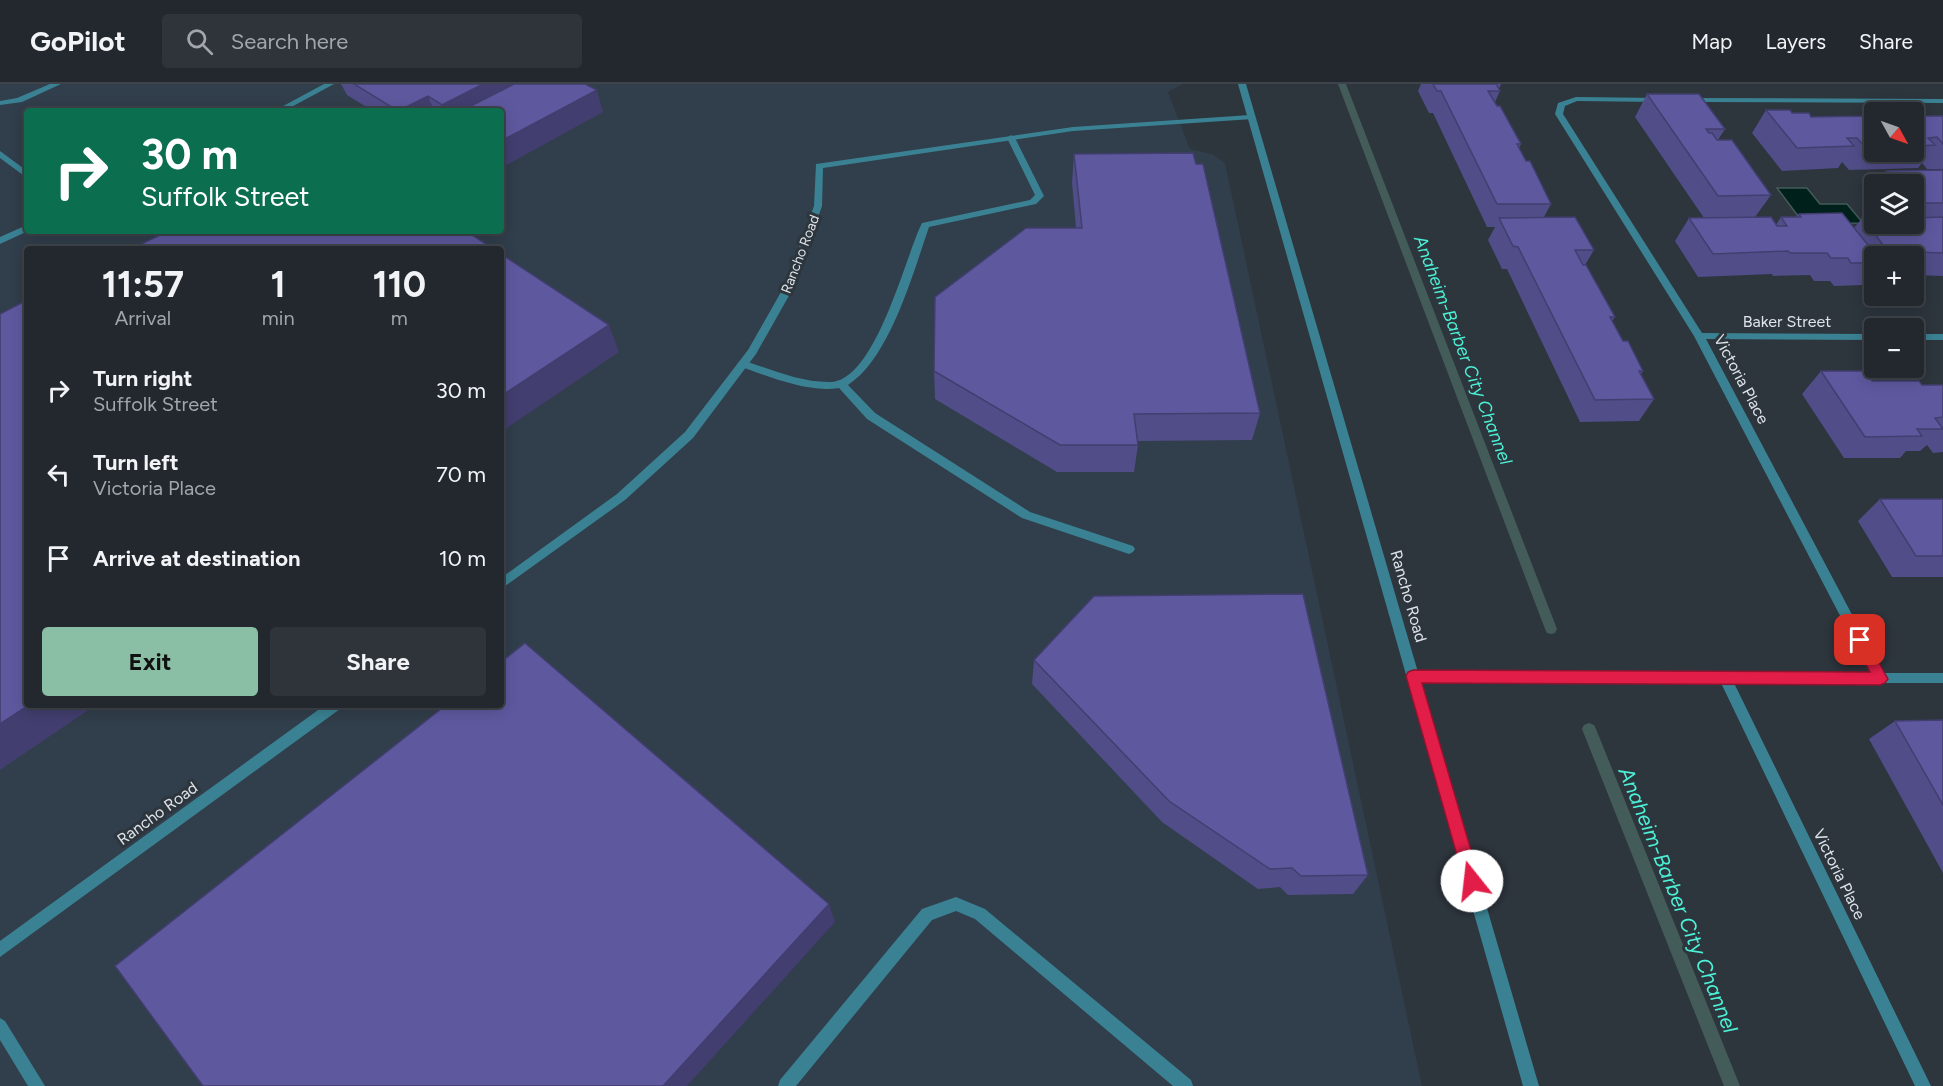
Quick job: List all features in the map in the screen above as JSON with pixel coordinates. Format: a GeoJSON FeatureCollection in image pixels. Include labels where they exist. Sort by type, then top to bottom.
{"type":"FeatureCollection","features":[{"type":"Feature","properties":{"kind":"street"},"geometry":{"type":"LineString","coordinates":[[0,103],[19,100],[57,84]]}},
{"type":"Feature","properties":{"kind":"street"},"geometry":{"type":"LineString","coordinates":[[284,108],[330,84]]}},
{"type":"Feature","properties":{"kind":"street","name":"Rancho Road"},"geometry":{"type":"LineString","coordinates":[[1242,84],[1531,1086]]}},
{"type":"Feature","properties":{"kind":"street","name":"Victoria Place"},"geometry":{"type":"LineString","coordinates":[[1671,100],[1576,99],[1561,105],[1559,114],[1699,336],[1880,679]]}},
{"type":"Feature","properties":{"kind":"street"},"geometry":{"type":"LineString","coordinates":[[1683,100],[1943,101]]}},
{"type":"Feature","properties":{"kind":"street","name":"Rancho Road"},"geometry":{"type":"LineString","coordinates":[[504,582],[621,497],[689,435],[752,352],[790,285],[818,206],[819,166],[1106,126],[1250,117]]}},
{"type":"Feature","properties":{"kind":"street"},"geometry":{"type":"LineString","coordinates":[[742,364],[814,384],[841,384],[861,370],[895,310],[925,225],[1033,202],[1040,196],[1011,138]]}},
{"type":"Feature","properties":{"kind":"street"},"geometry":{"type":"LineString","coordinates":[[0,154],[24,173]]}},
{"type":"Feature","properties":{"kind":"street"},"geometry":{"type":"LineString","coordinates":[[0,241],[24,229]]}},
{"type":"Feature","properties":{"kind":"street","name":"Baker Street"},"geometry":{"type":"LineString","coordinates":[[1699,336],[1864,337]]}},
{"type":"Feature","properties":{"kind":"street"},"geometry":{"type":"LineString","coordinates":[[1924,337],[1943,338]]}},
{"type":"Feature","properties":{"kind":"street"},"geometry":{"type":"LineString","coordinates":[[841,384],[871,416],[1026,515],[1129,549]]}},
{"type":"Feature","properties":{"kind":"street"},"geometry":{"type":"LineString","coordinates":[[1413,676],[1943,678]]}},
{"type":"Feature","properties":{"kind":"street","name":"Victoria Place"},"geometry":{"type":"LineString","coordinates":[[1724,677],[1923,1086]]}},
{"type":"Feature","properties":{"kind":"street","name":"Rancho Road"},"geometry":{"type":"LineString","coordinates":[[0,950],[331,708]]}},
{"type":"Feature","properties":{"kind":"street"},"geometry":{"type":"LineString","coordinates":[[786,1086],[927,914],[956,904],[980,914],[1185,1086]]}},
{"type":"Feature","properties":{"kind":"street"},"geometry":{"type":"LineString","coordinates":[[0,1026],[37,1086]]}},
{"type":"Feature","properties":{"kind":"shaded area"},"geometry":{"type":"Polygon","coordinates":[[[0,84],[1183,84],[1168,92],[1190,149],[1212,154],[1225,163],[1422,1086],[0,1086],[0,84]]]}},
{"type":"Feature","properties":{"kind":"shaded area"},"geometry":{"type":"Polygon","coordinates":[[[1777,188],[1807,188],[1820,204],[1847,204],[1863,223],[1804,224],[1777,188]]]}},
{"type":"Feature","properties":{"kind":"building"},"geometry":{"type":"Polygon","coordinates":[[[354,84],[483,84],[442,105],[428,96],[404,108],[393,108],[354,84]]]}},
{"type":"Feature","properties":{"kind":"building"},"geometry":{"type":"Polygon","coordinates":[[[514,84],[585,84],[597,90],[504,139],[504,108],[467,108],[514,84]]]}},
{"type":"Feature","properties":{"kind":"building"},"geometry":{"type":"Polygon","coordinates":[[[1433,84],[1496,84],[1500,91],[1488,91],[1497,106],[1500,106],[1521,144],[1517,144],[1526,161],[1530,161],[1551,204],[1497,204],[1441,91],[1437,91],[1433,84]]]}},
{"type":"Feature","properties":{"kind":"building"},"geometry":{"type":"Polygon","coordinates":[[[1647,94],[1699,94],[1725,129],[1706,129],[1717,140],[1732,140],[1771,195],[1718,196],[1647,94]]]}},
{"type":"Feature","properties":{"kind":"building"},"geometry":{"type":"Polygon","coordinates":[[[1766,110],[1790,110],[1792,113],[1809,113],[1811,117],[1864,116],[1864,146],[1857,138],[1847,138],[1854,146],[1797,148],[1766,110]]]}},
{"type":"Feature","properties":{"kind":"building"},"geometry":{"type":"Polygon","coordinates":[[[1924,116],[1943,116],[1943,144],[1937,137],[1928,138],[1935,145],[1924,146],[1924,116]]]}},
{"type":"Feature","properties":{"kind":"building"},"geometry":{"type":"Polygon","coordinates":[[[1193,153],[1196,164],[1203,164],[1260,413],[1134,414],[1138,445],[1060,445],[934,371],[935,297],[1026,228],[1082,228],[1074,154],[1193,153]]]}},
{"type":"Feature","properties":{"kind":"building"},"geometry":{"type":"Polygon","coordinates":[[[1943,170],[1943,203],[1924,203],[1924,174],[1889,174],[1886,171],[1943,170]]]}},
{"type":"Feature","properties":{"kind":"building"},"geometry":{"type":"Polygon","coordinates":[[[1842,213],[1869,246],[1864,246],[1864,263],[1851,263],[1848,258],[1831,258],[1827,253],[1790,253],[1788,251],[1713,254],[1689,218],[1771,217],[1777,226],[1787,226],[1781,217],[1801,217],[1799,214],[1842,213]]]}},
{"type":"Feature","properties":{"kind":"building"},"geometry":{"type":"Polygon","coordinates":[[[1575,217],[1594,250],[1575,250],[1615,317],[1610,317],[1623,341],[1628,341],[1643,371],[1639,371],[1654,399],[1595,400],[1518,247],[1513,246],[1499,218],[1575,217]]]}},
{"type":"Feature","properties":{"kind":"building"},"geometry":{"type":"Polygon","coordinates":[[[1943,217],[1943,253],[1924,252],[1924,246],[1884,246],[1875,234],[1924,234],[1924,218],[1943,217]]]}},
{"type":"Feature","properties":{"kind":"building"},"geometry":{"type":"Polygon","coordinates":[[[162,234],[471,234],[489,246],[137,246],[162,234]]]}},
{"type":"Feature","properties":{"kind":"building"},"geometry":{"type":"Polygon","coordinates":[[[504,256],[609,325],[504,394],[504,256]]]}},
{"type":"Feature","properties":{"kind":"building"},"geometry":{"type":"Polygon","coordinates":[[[24,302],[24,708],[0,724],[0,314],[24,302]]]}},
{"type":"Feature","properties":{"kind":"building"},"geometry":{"type":"Polygon","coordinates":[[[1821,371],[1864,371],[1864,378],[1870,378],[1872,381],[1919,381],[1922,385],[1943,385],[1943,417],[1935,418],[1943,429],[1917,429],[1922,436],[1865,437],[1821,371]]]}},
{"type":"Feature","properties":{"kind":"building"},"geometry":{"type":"Polygon","coordinates":[[[1880,499],[1943,499],[1943,556],[1916,556],[1880,499]]]}},
{"type":"Feature","properties":{"kind":"building"},"geometry":{"type":"Polygon","coordinates":[[[1303,594],[1368,875],[1301,876],[1292,868],[1270,869],[1169,801],[1034,660],[1094,596],[1303,594]]]}},
{"type":"Feature","properties":{"kind":"building"},"geometry":{"type":"Polygon","coordinates":[[[525,643],[829,904],[663,1086],[203,1086],[115,966],[442,708],[504,708],[504,660],[525,643]]]}},
{"type":"Feature","properties":{"kind":"building"},"geometry":{"type":"Polygon","coordinates":[[[1943,720],[1943,805],[1895,721],[1943,720]]]}},
{"type":"Feature","properties":{"kind":"waterway","name":"Anaheim-Barber City Channel"},"geometry":{"type":"LineString","coordinates":[[1342,84],[1551,629]]}},
{"type":"Feature","properties":{"kind":"waterway","name":"Anaheim-Barber City Channel"},"geometry":{"type":"LineString","coordinates":[[1589,729],[1732,1086]]}},
{"type":"Feature","properties":{"kind":"route"},"geometry":{"type":"LineString","coordinates":[[1472,881],[1413,676],[1880,679],[1860,640]]}}]}
